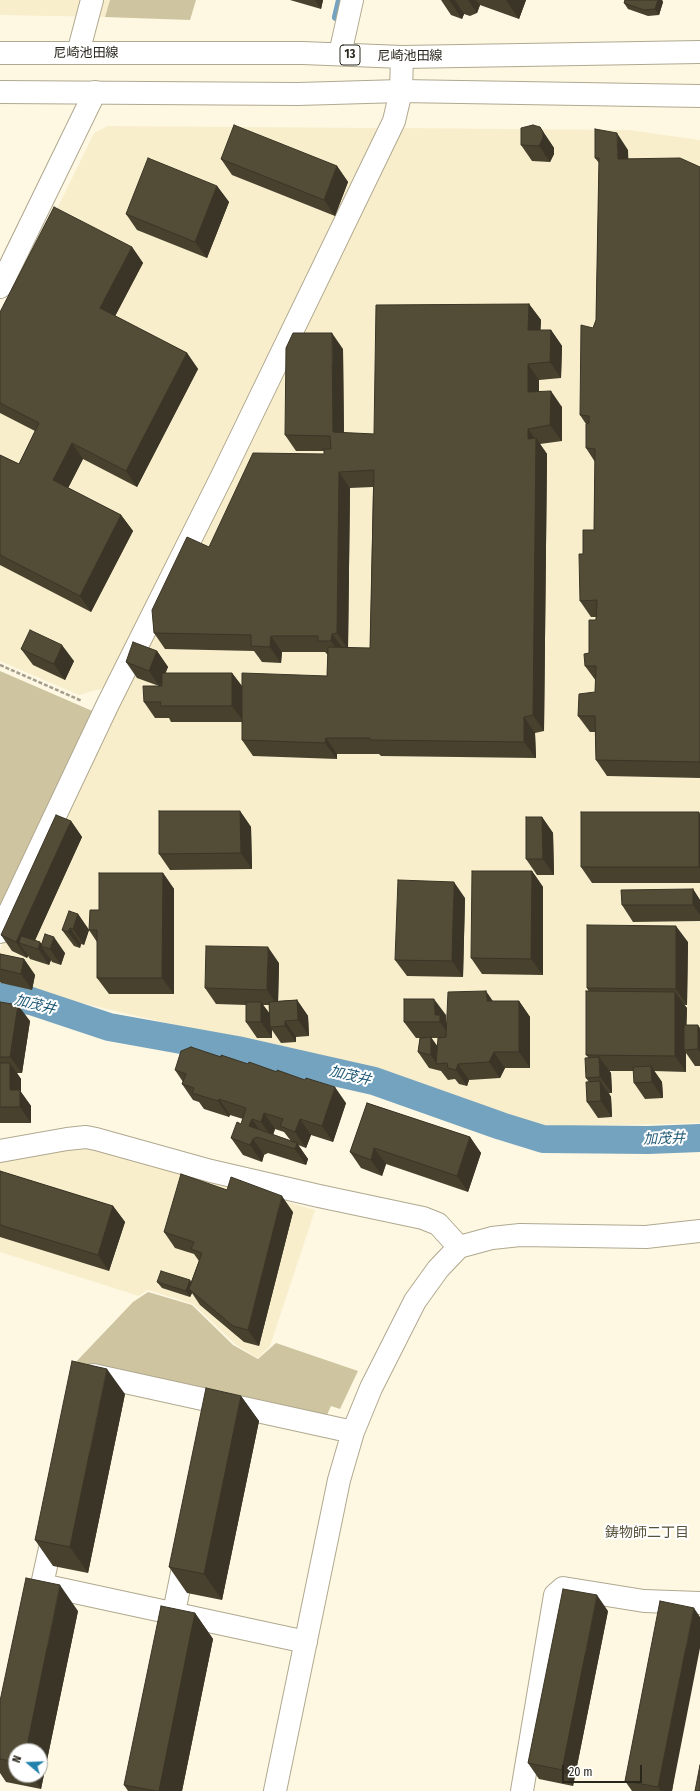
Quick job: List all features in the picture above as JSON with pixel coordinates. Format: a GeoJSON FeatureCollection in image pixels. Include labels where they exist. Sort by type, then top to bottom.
{"type":"FeatureCollection","features":[{"type":"Feature","properties":{"kind":"street"},"geometry":{"type":"LineString","coordinates":[[78,53],[92,0]]}},
{"type":"Feature","properties":{"kind":"street"},"geometry":{"type":"LineString","coordinates":[[340,54],[352,0]]}},
{"type":"Feature","properties":{"kind":"street","name":"尼崎池田線"},"geometry":{"type":"LineString","coordinates":[[0,53],[340,54],[402,57],[700,52]]}},
{"type":"Feature","properties":{"kind":"street"},"geometry":{"type":"LineString","coordinates":[[0,932],[104,711],[223,474],[394,121],[401,91],[402,57]]}},
{"type":"Feature","properties":{"kind":"street"},"geometry":{"type":"LineString","coordinates":[[0,92],[298,94],[401,91],[700,96]]}},
{"type":"Feature","properties":{"kind":"street"},"geometry":{"type":"LineString","coordinates":[[0,287],[95,92]]}},
{"type":"Feature","properties":{"kind":"street"},"geometry":{"type":"LineString","coordinates":[[0,1151],[67,1139],[86,1137],[96,1139],[211,1171],[423,1218],[438,1224],[459,1247]]}},
{"type":"Feature","properties":{"kind":"street"},"geometry":{"type":"LineString","coordinates":[[275,1791],[339,1480],[353,1432],[371,1388],[415,1300],[438,1269],[459,1247],[492,1238],[520,1235],[646,1237],[700,1230]]}},
{"type":"Feature","properties":{"kind":"street"},"geometry":{"type":"LineString","coordinates":[[83,1396],[86,1380],[93,1374],[353,1432]]}},
{"type":"Feature","properties":{"kind":"street"},"geometry":{"type":"LineString","coordinates":[[214,1426],[219,1402]]}},
{"type":"Feature","properties":{"kind":"street"},"geometry":{"type":"LineString","coordinates":[[32,1630],[59,1509]]}},
{"type":"Feature","properties":{"kind":"street"},"geometry":{"type":"LineString","coordinates":[[164,1659],[190,1535]]}},
{"type":"Feature","properties":{"kind":"street"},"geometry":{"type":"LineString","coordinates":[[42,1585],[306,1642]]}},
{"type":"Feature","properties":{"kind":"street"},"geometry":{"type":"LineString","coordinates":[[522,1791],[554,1595],[563,1588],[644,1602],[700,1602]]}},
{"type":"Feature","properties":{"kind":"path"},"geometry":{"type":"LineString","coordinates":[[0,665],[104,711]]}},
{"type":"Feature","properties":{"kind":"shaded area"},"geometry":{"type":"Polygon","coordinates":[[[0,0],[110,0],[105,17],[0,15],[0,0]]]}},
{"type":"Feature","properties":{"kind":"shaded area"},"geometry":{"type":"Polygon","coordinates":[[[110,0],[196,0],[190,20],[105,17],[110,0]]]}},
{"type":"Feature","properties":{"kind":"shaded area"},"geometry":{"type":"Polygon","coordinates":[[[108,126],[377,128],[350,200],[111,686],[79,695],[0,661],[0,326],[94,133],[108,126]]]}},
{"type":"Feature","properties":{"kind":"shaded area"},"geometry":{"type":"Polygon","coordinates":[[[402,128],[629,130],[700,140],[700,1123],[548,1127],[397,1077],[43,994],[0,993],[0,949],[96,745],[402,128]]]}},
{"type":"Feature","properties":{"kind":"shaded area"},"geometry":{"type":"Polygon","coordinates":[[[0,671],[97,713],[0,911],[0,671]]]}},
{"type":"Feature","properties":{"kind":"shaded area"},"geometry":{"type":"Polygon","coordinates":[[[86,1146],[315,1210],[270,1346],[258,1358],[236,1345],[193,1304],[148,1290],[139,1296],[0,1252],[0,1160],[86,1146]]]}},
{"type":"Feature","properties":{"kind":"shaded area"},"geometry":{"type":"Polygon","coordinates":[[[148,1292],[192,1305],[233,1345],[258,1359],[276,1343],[358,1371],[340,1409],[331,1406],[323,1424],[74,1364],[133,1302],[148,1292]]]}},
{"type":"Feature","properties":{"kind":"building"},"geometry":{"type":"Polygon","coordinates":[[[625,0],[658,0],[655,9],[644,10],[624,3],[625,0]]]}},
{"type":"Feature","properties":{"kind":"building"},"geometry":{"type":"Polygon","coordinates":[[[234,125],[337,166],[324,200],[221,159],[234,125]]]}},
{"type":"Feature","properties":{"kind":"building"},"geometry":{"type":"Polygon","coordinates":[[[533,125],[540,127],[543,132],[543,138],[539,146],[521,145],[521,128],[533,125]]]}},
{"type":"Feature","properties":{"kind":"building"},"geometry":{"type":"Polygon","coordinates":[[[595,129],[617,133],[618,159],[680,158],[700,167],[700,762],[596,760],[595,716],[578,716],[579,694],[595,692],[596,666],[585,666],[584,654],[589,653],[589,620],[596,620],[597,600],[580,601],[579,554],[583,554],[583,530],[594,530],[595,449],[586,448],[586,424],[589,423],[589,416],[580,415],[581,325],[593,328],[596,320],[599,158],[595,158],[595,129]]]}},
{"type":"Feature","properties":{"kind":"building"},"geometry":{"type":"Polygon","coordinates":[[[148,158],[217,186],[195,242],[126,214],[148,158]]]}},
{"type":"Feature","properties":{"kind":"building"},"geometry":{"type":"Polygon","coordinates":[[[54,207],[132,247],[100,308],[187,353],[126,471],[72,443],[53,480],[121,515],[80,596],[0,555],[0,455],[19,464],[39,423],[0,403],[0,312],[54,207]]]}},
{"type":"Feature","properties":{"kind":"building"},"geometry":{"type":"Polygon","coordinates":[[[529,304],[528,330],[551,330],[550,362],[528,364],[528,392],[551,391],[550,425],[528,429],[528,439],[536,438],[533,715],[524,717],[524,742],[370,740],[370,738],[326,738],[325,743],[242,740],[242,673],[327,676],[328,647],[370,648],[374,470],[339,472],[337,633],[332,634],[331,641],[318,641],[318,636],[271,636],[270,647],[251,646],[251,635],[154,633],[152,610],[187,537],[209,547],[253,453],[324,454],[324,449],[331,449],[330,436],[285,435],[286,348],[293,333],[332,333],[333,432],[374,434],[376,305],[529,304]]]}},
{"type":"Feature","properties":{"kind":"building"},"geometry":{"type":"Polygon","coordinates":[[[30,630],[62,645],[54,664],[21,649],[30,630]]]}},
{"type":"Feature","properties":{"kind":"building"},"geometry":{"type":"Polygon","coordinates":[[[133,642],[157,651],[149,671],[126,662],[133,642]]]}},
{"type":"Feature","properties":{"kind":"building"},"geometry":{"type":"Polygon","coordinates":[[[162,673],[232,673],[232,706],[160,706],[161,702],[144,702],[143,686],[162,686],[162,673]]]}},
{"type":"Feature","properties":{"kind":"building"},"geometry":{"type":"Polygon","coordinates":[[[159,811],[240,811],[241,853],[159,854],[159,811]]]}},
{"type":"Feature","properties":{"kind":"building"},"geometry":{"type":"Polygon","coordinates":[[[581,812],[699,812],[699,867],[581,867],[581,812]]]}},
{"type":"Feature","properties":{"kind":"building"},"geometry":{"type":"Polygon","coordinates":[[[56,815],[71,821],[16,942],[1,935],[56,815]]]}},
{"type":"Feature","properties":{"kind":"building"},"geometry":{"type":"Polygon","coordinates":[[[526,817],[542,817],[543,859],[526,859],[526,817]]]}},
{"type":"Feature","properties":{"kind":"building"},"geometry":{"type":"Polygon","coordinates":[[[472,871],[532,871],[531,959],[471,958],[472,871]]]}},
{"type":"Feature","properties":{"kind":"building"},"geometry":{"type":"Polygon","coordinates":[[[99,873],[163,873],[162,978],[97,978],[97,930],[89,930],[90,910],[99,910],[99,873]]]}},
{"type":"Feature","properties":{"kind":"building"},"geometry":{"type":"Polygon","coordinates":[[[398,880],[454,882],[452,961],[395,960],[398,880]]]}},
{"type":"Feature","properties":{"kind":"building"},"geometry":{"type":"Polygon","coordinates":[[[693,889],[693,905],[622,905],[621,890],[693,889]]]}},
{"type":"Feature","properties":{"kind":"building"},"geometry":{"type":"Polygon","coordinates":[[[69,911],[78,914],[73,929],[70,928],[68,932],[62,930],[69,911]]]}},
{"type":"Feature","properties":{"kind":"building"},"geometry":{"type":"Polygon","coordinates":[[[587,925],[676,926],[676,989],[587,988],[587,925]]]}},
{"type":"Feature","properties":{"kind":"building"},"geometry":{"type":"Polygon","coordinates":[[[45,934],[54,937],[50,949],[41,946],[45,934]]]}},
{"type":"Feature","properties":{"kind":"building"},"geometry":{"type":"Polygon","coordinates":[[[21,936],[40,942],[38,949],[19,943],[21,936]]]}},
{"type":"Feature","properties":{"kind":"building"},"geometry":{"type":"Polygon","coordinates":[[[206,946],[268,947],[267,990],[205,988],[206,946]]]}},
{"type":"Feature","properties":{"kind":"building"},"geometry":{"type":"Polygon","coordinates":[[[0,954],[24,959],[21,974],[0,969],[0,954]]]}},
{"type":"Feature","properties":{"kind":"building"},"geometry":{"type":"Polygon","coordinates":[[[486,991],[487,1001],[519,1001],[519,1052],[494,1052],[489,1062],[458,1064],[456,1070],[448,1068],[447,1063],[436,1064],[438,1038],[446,1037],[448,992],[486,991]]]}},
{"type":"Feature","properties":{"kind":"building"},"geometry":{"type":"Polygon","coordinates":[[[586,991],[675,992],[675,1056],[586,1055],[586,991]]]}},
{"type":"Feature","properties":{"kind":"building"},"geometry":{"type":"Polygon","coordinates":[[[404,999],[434,999],[435,1015],[440,1015],[440,1022],[404,1022],[404,999]]]}},
{"type":"Feature","properties":{"kind":"building"},"geometry":{"type":"Polygon","coordinates":[[[297,1000],[298,1020],[285,1021],[285,1026],[270,1027],[269,1002],[297,1000]]]}},
{"type":"Feature","properties":{"kind":"building"},"geometry":{"type":"Polygon","coordinates":[[[0,1002],[18,1005],[10,1057],[0,1057],[0,1002]]]}},
{"type":"Feature","properties":{"kind":"building"},"geometry":{"type":"Polygon","coordinates":[[[246,1002],[261,1002],[261,1022],[246,1022],[246,1002]]]}},
{"type":"Feature","properties":{"kind":"building"},"geometry":{"type":"Polygon","coordinates":[[[684,1025],[698,1025],[698,1049],[684,1050],[684,1025]]]}},
{"type":"Feature","properties":{"kind":"building"},"geometry":{"type":"Polygon","coordinates":[[[431,1037],[431,1055],[418,1052],[420,1038],[431,1037]]]}},
{"type":"Feature","properties":{"kind":"building"},"geometry":{"type":"Polygon","coordinates":[[[191,1047],[221,1057],[221,1055],[248,1064],[249,1062],[277,1072],[277,1070],[305,1080],[306,1078],[335,1087],[322,1126],[300,1119],[295,1132],[280,1126],[283,1119],[264,1113],[261,1122],[252,1119],[249,1126],[297,1143],[295,1149],[257,1137],[253,1139],[250,1145],[231,1138],[237,1122],[241,1124],[246,1108],[219,1099],[218,1101],[192,1093],[194,1088],[182,1084],[186,1074],[175,1070],[181,1051],[191,1047]]]}},
{"type":"Feature","properties":{"kind":"building"},"geometry":{"type":"Polygon","coordinates":[[[599,1057],[600,1077],[586,1078],[585,1058],[599,1057]]]}},
{"type":"Feature","properties":{"kind":"building"},"geometry":{"type":"Polygon","coordinates":[[[0,1063],[10,1063],[10,1090],[20,1090],[20,1107],[0,1107],[0,1063]]]}},
{"type":"Feature","properties":{"kind":"building"},"geometry":{"type":"Polygon","coordinates":[[[651,1066],[652,1082],[634,1083],[633,1067],[651,1066]]]}},
{"type":"Feature","properties":{"kind":"building"},"geometry":{"type":"Polygon","coordinates":[[[600,1081],[601,1101],[587,1102],[586,1082],[600,1081]]]}},
{"type":"Feature","properties":{"kind":"building"},"geometry":{"type":"Polygon","coordinates":[[[367,1103],[470,1137],[457,1176],[374,1148],[371,1160],[350,1152],[367,1103]]]}},
{"type":"Feature","properties":{"kind":"building"},"geometry":{"type":"Polygon","coordinates":[[[0,1171],[113,1206],[98,1255],[0,1225],[0,1171]]]}},
{"type":"Feature","properties":{"kind":"building"},"geometry":{"type":"Polygon","coordinates":[[[181,1174],[227,1190],[231,1177],[282,1196],[248,1330],[233,1326],[189,1289],[202,1253],[191,1249],[194,1242],[164,1232],[181,1174]]]}},
{"type":"Feature","properties":{"kind":"building"},"geometry":{"type":"Polygon","coordinates":[[[161,1271],[190,1280],[186,1291],[157,1282],[161,1271]]]}},
{"type":"Feature","properties":{"kind":"building"},"geometry":{"type":"Polygon","coordinates":[[[72,1361],[107,1369],[70,1547],[35,1540],[72,1361]]]}},
{"type":"Feature","properties":{"kind":"building"},"geometry":{"type":"Polygon","coordinates":[[[206,1388],[241,1396],[204,1574],[169,1567],[206,1388]]]}},
{"type":"Feature","properties":{"kind":"building"},"geometry":{"type":"Polygon","coordinates":[[[26,1578],[60,1585],[28,1743],[8,1743],[8,1760],[0,1759],[0,1701],[26,1578]]]}},
{"type":"Feature","properties":{"kind":"building"},"geometry":{"type":"Polygon","coordinates":[[[563,1589],[597,1595],[562,1770],[528,1763],[563,1589]]]}},
{"type":"Feature","properties":{"kind":"building"},"geometry":{"type":"Polygon","coordinates":[[[660,1601],[694,1608],[658,1787],[625,1781],[660,1601]]]}},
{"type":"Feature","properties":{"kind":"building"},"geometry":{"type":"Polygon","coordinates":[[[161,1606],[195,1613],[159,1791],[156,1791],[124,1785],[161,1606]]]}},
{"type":"Feature","properties":{"kind":"building"},"geometry":{"type":"Polygon","coordinates":[[[700,1765],[700,1791],[695,1791],[700,1765]]]}},
{"type":"Feature","properties":{"kind":"waterway"},"geometry":{"type":"LineString","coordinates":[[336,17],[340,0]]}},
{"type":"Feature","properties":{"kind":"waterway","name":"加茂井"},"geometry":{"type":"LineString","coordinates":[[0,997],[31,1001],[109,1027],[237,1050],[374,1081],[501,1126],[543,1139],[648,1140],[700,1138]]}},
{"type":"Feature","properties":{"kind":"district","name":"鋳物師二丁目"},"geometry":{"type":"Point","coordinates":[647,1533]}}]}
